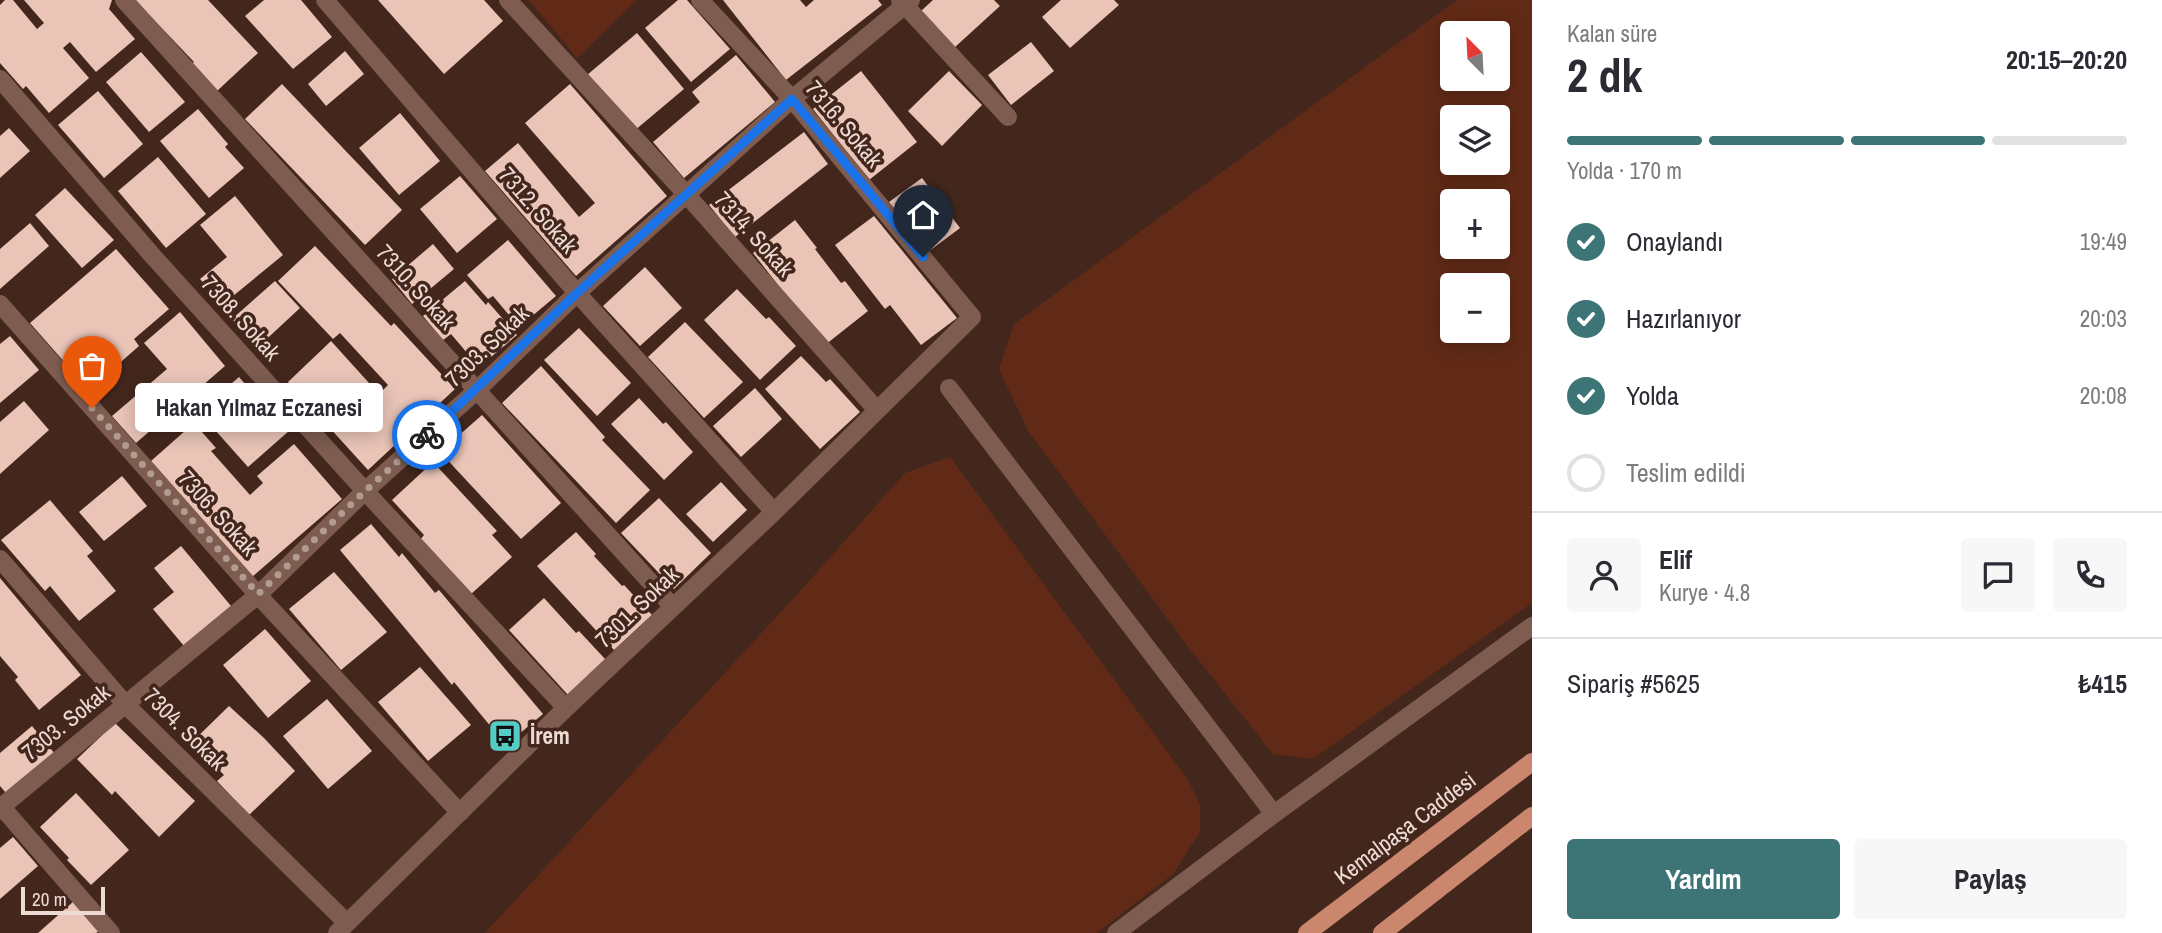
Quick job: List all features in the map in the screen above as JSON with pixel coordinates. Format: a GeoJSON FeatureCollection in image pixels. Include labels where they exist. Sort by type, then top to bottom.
{"type":"FeatureCollection","features":[{"type":"Feature","properties":{"kind":"main road","name":"Kemalpaşa Caddesi"},"geometry":{"type":"LineString","coordinates":[[1307,933],[1532,762]]}},
{"type":"Feature","properties":{"kind":"main road"},"geometry":{"type":"LineString","coordinates":[[1382,933],[1532,816]]}},
{"type":"Feature","properties":{"kind":"street","name":"7310. Sokak"},"geometry":{"type":"LineString","coordinates":[[124,0],[672,606]]}},
{"type":"Feature","properties":{"kind":"street","name":"7312. Sokak"},"geometry":{"type":"LineString","coordinates":[[325,0],[577,293],[774,512]]}},
{"type":"Feature","properties":{"kind":"street","name":"7314. Sokak"},"geometry":{"type":"LineString","coordinates":[[508,0],[686,194],[876,409]]}},
{"type":"Feature","properties":{"kind":"street","name":"7316. Sokak"},"geometry":{"type":"LineString","coordinates":[[700,0],[792,99],[972,317]]}},
{"type":"Feature","properties":{"kind":"street","name":"7303. Sokak"},"geometry":{"type":"LineString","coordinates":[[0,807],[258,594],[577,293],[792,99],[905,2]]}},
{"type":"Feature","properties":{"kind":"street"},"geometry":{"type":"LineString","coordinates":[[905,2],[1008,117]]}},
{"type":"Feature","properties":{"kind":"street","name":"7308. Sokak"},"geometry":{"type":"LineString","coordinates":[[0,79],[151,254],[566,708]]}},
{"type":"Feature","properties":{"kind":"street","name":"7306. Sokak"},"geometry":{"type":"LineString","coordinates":[[0,304],[258,594],[460,813]]}},
{"type":"Feature","properties":{"kind":"street","name":"7301. Sokak"},"geometry":{"type":"LineString","coordinates":[[342,928],[566,708],[774,512],[972,317]]}},
{"type":"Feature","properties":{"kind":"street"},"geometry":{"type":"LineString","coordinates":[[949,388],[1273,814]]}},
{"type":"Feature","properties":{"kind":"street","name":"7304. Sokak"},"geometry":{"type":"LineString","coordinates":[[0,559],[126,705],[342,928]]}},
{"type":"Feature","properties":{"kind":"street"},"geometry":{"type":"LineString","coordinates":[[1116,933],[1273,814],[1532,626]]}},
{"type":"Feature","properties":{"kind":"street"},"geometry":{"type":"LineString","coordinates":[[0,807],[111,933]]}},
{"type":"Feature","properties":{"kind":"shaded area"},"geometry":{"type":"Polygon","coordinates":[[[529,0],[637,0],[577,58],[529,0]]]}},
{"type":"Feature","properties":{"kind":"shaded area"},"geometry":{"type":"Polygon","coordinates":[[[1457,0],[1532,0],[1532,603],[1313,759],[1273,754],[1193,653],[1028,431],[999,369],[1014,324],[1457,0]]]}},
{"type":"Feature","properties":{"kind":"shaded area"},"geometry":{"type":"Polygon","coordinates":[[[950,457],[1189,781],[1200,806],[1200,832],[1173,874],[1097,933],[485,933],[802,589],[905,473],[950,457]]]}},
{"type":"Feature","properties":{"kind":"building"},"geometry":{"type":"Polygon","coordinates":[[[5,0],[13,0],[37,29],[44,23],[24,0],[112,0],[109,9],[135,39],[96,72],[70,42],[63,48],[89,78],[49,113],[26,86],[23,89],[0,63],[0,5],[5,0]]]}},
{"type":"Feature","properties":{"kind":"building"},"geometry":{"type":"Polygon","coordinates":[[[135,0],[208,0],[258,53],[217,91],[191,64],[194,62],[135,0]]]}},
{"type":"Feature","properties":{"kind":"building"},"geometry":{"type":"Polygon","coordinates":[[[264,0],[301,0],[332,37],[293,69],[245,16],[264,0]]]}},
{"type":"Feature","properties":{"kind":"building"},"geometry":{"type":"Polygon","coordinates":[[[378,0],[484,0],[503,21],[444,74],[378,0]]]}},
{"type":"Feature","properties":{"kind":"building"},"geometry":{"type":"Polygon","coordinates":[[[678,0],[687,0],[730,49],[691,82],[645,28],[678,0]]]}},
{"type":"Feature","properties":{"kind":"building"},"geometry":{"type":"Polygon","coordinates":[[[723,0],[800,0],[806,7],[814,0],[878,0],[882,5],[786,80],[723,0]]]}},
{"type":"Feature","properties":{"kind":"building"},"geometry":{"type":"Polygon","coordinates":[[[933,0],[994,0],[1000,6],[954,48],[921,11],[933,0]]]}},
{"type":"Feature","properties":{"kind":"building"},"geometry":{"type":"Polygon","coordinates":[[[1061,0],[1114,0],[1119,5],[1070,48],[1042,17],[1061,0]]]}},
{"type":"Feature","properties":{"kind":"building"},"geometry":{"type":"Polygon","coordinates":[[[637,33],[684,89],[634,131],[587,75],[637,33]]]}},
{"type":"Feature","properties":{"kind":"building"},"geometry":{"type":"Polygon","coordinates":[[[1031,42],[1054,71],[1011,105],[988,75],[1031,42]]]}},
{"type":"Feature","properties":{"kind":"building"},"geometry":{"type":"Polygon","coordinates":[[[345,51],[364,74],[326,106],[308,84],[345,51]]]}},
{"type":"Feature","properties":{"kind":"building"},"geometry":{"type":"Polygon","coordinates":[[[141,52],[185,102],[149,132],[106,82],[141,52]]]}},
{"type":"Feature","properties":{"kind":"building"},"geometry":{"type":"Polygon","coordinates":[[[736,55],[775,102],[684,178],[653,142],[700,102],[692,92],[736,55]]]}},
{"type":"Feature","properties":{"kind":"building"},"geometry":{"type":"Polygon","coordinates":[[[861,71],[917,142],[869,180],[813,109],[861,71]]]}},
{"type":"Feature","properties":{"kind":"building"},"geometry":{"type":"Polygon","coordinates":[[[949,71],[982,105],[942,146],[908,111],[949,71]]]}},
{"type":"Feature","properties":{"kind":"building"},"geometry":{"type":"Polygon","coordinates":[[[282,84],[402,210],[365,245],[245,119],[282,84]]]}},
{"type":"Feature","properties":{"kind":"building"},"geometry":{"type":"Polygon","coordinates":[[[570,84],[667,196],[576,276],[485,171],[518,143],[579,217],[595,203],[525,123],[570,84]]]}},
{"type":"Feature","properties":{"kind":"building"},"geometry":{"type":"Polygon","coordinates":[[[98,91],[143,144],[104,178],[58,125],[98,91]]]}},
{"type":"Feature","properties":{"kind":"building"},"geometry":{"type":"Polygon","coordinates":[[[198,109],[228,144],[225,147],[244,168],[209,198],[160,141],[198,109]]]}},
{"type":"Feature","properties":{"kind":"building"},"geometry":{"type":"Polygon","coordinates":[[[400,113],[440,161],[399,195],[359,148],[400,113]]]}},
{"type":"Feature","properties":{"kind":"building"},"geometry":{"type":"Polygon","coordinates":[[[9,128],[30,151],[0,178],[0,136],[9,128]]]}},
{"type":"Feature","properties":{"kind":"building"},"geometry":{"type":"Polygon","coordinates":[[[804,132],[828,164],[735,237],[709,205],[804,132]]]}},
{"type":"Feature","properties":{"kind":"building"},"geometry":{"type":"Polygon","coordinates":[[[158,157],[206,214],[166,248],[118,191],[158,157]]]}},
{"type":"Feature","properties":{"kind":"building"},"geometry":{"type":"Polygon","coordinates":[[[460,176],[497,219],[457,253],[420,209],[460,176]]]}},
{"type":"Feature","properties":{"kind":"building"},"geometry":{"type":"Polygon","coordinates":[[[922,178],[960,228],[928,252],[889,202],[922,178]]]}},
{"type":"Feature","properties":{"kind":"building"},"geometry":{"type":"Polygon","coordinates":[[[65,188],[114,240],[82,268],[35,215],[65,188]]]}},
{"type":"Feature","properties":{"kind":"building"},"geometry":{"type":"Polygon","coordinates":[[[235,196],[283,255],[222,305],[200,279],[227,257],[200,225],[235,196]]]}},
{"type":"Feature","properties":{"kind":"building"},"geometry":{"type":"Polygon","coordinates":[[[874,216],[957,318],[921,345],[890,305],[885,309],[835,245],[874,216]]]}},
{"type":"Feature","properties":{"kind":"building"},"geometry":{"type":"Polygon","coordinates":[[[795,220],[841,283],[845,281],[868,311],[825,345],[753,253],[795,220]]]}},
{"type":"Feature","properties":{"kind":"building"},"geometry":{"type":"Polygon","coordinates":[[[30,223],[49,246],[0,289],[0,249],[30,223]]]}},
{"type":"Feature","properties":{"kind":"building"},"geometry":{"type":"Polygon","coordinates":[[[508,240],[556,296],[519,327],[493,296],[488,299],[467,275],[508,240]]]}},
{"type":"Feature","properties":{"kind":"building"},"geometry":{"type":"Polygon","coordinates":[[[433,244],[454,269],[412,304],[392,279],[433,244]]]}},
{"type":"Feature","properties":{"kind":"building"},"geometry":{"type":"Polygon","coordinates":[[[315,246],[391,326],[394,323],[455,389],[368,470],[288,382],[331,341],[379,394],[388,385],[340,333],[333,339],[278,281],[315,246]]]}},
{"type":"Feature","properties":{"kind":"building"},"geometry":{"type":"Polygon","coordinates":[[[116,249],[169,309],[134,339],[139,346],[89,390],[30,323],[116,249]]]}},
{"type":"Feature","properties":{"kind":"building"},"geometry":{"type":"Polygon","coordinates":[[[645,267],[682,308],[640,346],[603,306],[645,267]]]}},
{"type":"Feature","properties":{"kind":"building"},"geometry":{"type":"Polygon","coordinates":[[[275,281],[300,308],[258,347],[232,319],[275,281]]]}},
{"type":"Feature","properties":{"kind":"building"},"geometry":{"type":"Polygon","coordinates":[[[465,281],[517,335],[479,367],[451,334],[443,340],[423,316],[465,281]]]}},
{"type":"Feature","properties":{"kind":"building"},"geometry":{"type":"Polygon","coordinates":[[[737,289],[796,346],[760,380],[704,320],[737,289]]]}},
{"type":"Feature","properties":{"kind":"building"},"geometry":{"type":"Polygon","coordinates":[[[180,312],[225,366],[136,443],[112,416],[167,369],[144,343],[180,312]]]}},
{"type":"Feature","properties":{"kind":"building"},"geometry":{"type":"Polygon","coordinates":[[[685,322],[743,382],[704,418],[648,357],[685,322]]]}},
{"type":"Feature","properties":{"kind":"building"},"geometry":{"type":"Polygon","coordinates":[[[579,328],[631,383],[597,416],[544,360],[579,328]]]}},
{"type":"Feature","properties":{"kind":"building"},"geometry":{"type":"Polygon","coordinates":[[[10,336],[39,370],[0,403],[0,344],[10,336]]]}},
{"type":"Feature","properties":{"kind":"building"},"geometry":{"type":"Polygon","coordinates":[[[801,356],[826,382],[830,379],[860,412],[820,449],[765,389],[801,356]]]}},
{"type":"Feature","properties":{"kind":"building"},"geometry":{"type":"Polygon","coordinates":[[[541,366],[605,437],[602,440],[650,490],[616,523],[502,403],[541,366]]]}},
{"type":"Feature","properties":{"kind":"building"},"geometry":{"type":"Polygon","coordinates":[[[239,377],[290,430],[248,467],[199,412],[239,377]]]}},
{"type":"Feature","properties":{"kind":"building"},"geometry":{"type":"Polygon","coordinates":[[[755,388],[782,419],[741,457],[713,426],[755,388]]]}},
{"type":"Feature","properties":{"kind":"building"},"geometry":{"type":"Polygon","coordinates":[[[639,398],[663,424],[666,422],[693,452],[664,480],[611,424],[639,398]]]}},
{"type":"Feature","properties":{"kind":"building"},"geometry":{"type":"Polygon","coordinates":[[[24,401],[49,430],[0,474],[0,422],[24,401]]]}},
{"type":"Feature","properties":{"kind":"building"},"geometry":{"type":"Polygon","coordinates":[[[482,415],[561,503],[521,539],[440,452],[482,415]]]}},
{"type":"Feature","properties":{"kind":"building"},"geometry":{"type":"Polygon","coordinates":[[[194,423],[216,448],[211,451],[250,495],[263,483],[257,476],[294,444],[342,499],[252,577],[151,461],[194,423]]]}},
{"type":"Feature","properties":{"kind":"building"},"geometry":{"type":"Polygon","coordinates":[[[433,462],[497,531],[492,535],[512,557],[470,595],[420,540],[424,535],[392,500],[433,462]]]}},
{"type":"Feature","properties":{"kind":"building"},"geometry":{"type":"Polygon","coordinates":[[[122,476],[147,506],[104,541],[79,512],[122,476]]]}},
{"type":"Feature","properties":{"kind":"building"},"geometry":{"type":"Polygon","coordinates":[[[721,482],[747,510],[713,542],[686,514],[721,482]]]}},
{"type":"Feature","properties":{"kind":"building"},"geometry":{"type":"Polygon","coordinates":[[[659,498],[711,553],[674,589],[621,533],[659,498]]]}},
{"type":"Feature","properties":{"kind":"building"},"geometry":{"type":"Polygon","coordinates":[[[50,500],[93,551],[87,556],[116,591],[79,621],[50,586],[45,591],[1,540],[50,500]]]}},
{"type":"Feature","properties":{"kind":"building"},"geometry":{"type":"Polygon","coordinates":[[[371,524],[399,557],[402,553],[435,593],[439,590],[543,714],[506,745],[454,682],[452,685],[340,550],[371,524]]]}},
{"type":"Feature","properties":{"kind":"building"},"geometry":{"type":"Polygon","coordinates":[[[576,532],[596,554],[594,556],[652,615],[614,650],[537,566],[576,532]]]}},
{"type":"Feature","properties":{"kind":"building"},"geometry":{"type":"Polygon","coordinates":[[[181,546],[231,606],[184,646],[153,609],[174,592],[154,568],[181,546]]]}},
{"type":"Feature","properties":{"kind":"building"},"geometry":{"type":"Polygon","coordinates":[[[334,572],[387,632],[341,670],[289,609],[334,572]]]}},
{"type":"Feature","properties":{"kind":"building"},"geometry":{"type":"Polygon","coordinates":[[[0,578],[81,675],[39,710],[15,680],[18,677],[0,656],[0,578]]]}},
{"type":"Feature","properties":{"kind":"building"},"geometry":{"type":"Polygon","coordinates":[[[544,598],[576,633],[579,631],[606,660],[568,695],[509,630],[544,598]]]}},
{"type":"Feature","properties":{"kind":"building"},"geometry":{"type":"Polygon","coordinates":[[[265,629],[311,681],[268,718],[223,665],[265,629]]]}},
{"type":"Feature","properties":{"kind":"building"},"geometry":{"type":"Polygon","coordinates":[[[420,667],[471,725],[428,761],[378,702],[420,667]]]}},
{"type":"Feature","properties":{"kind":"building"},"geometry":{"type":"Polygon","coordinates":[[[327,699],[372,751],[328,789],[283,736],[327,699]]]}},
{"type":"Feature","properties":{"kind":"building"},"geometry":{"type":"Polygon","coordinates":[[[229,706],[295,771],[249,815],[217,781],[224,775],[192,742],[229,706]]]}},
{"type":"Feature","properties":{"kind":"building"},"geometry":{"type":"Polygon","coordinates":[[[115,723],[195,801],[159,837],[115,791],[112,795],[77,759],[115,723]]]}},
{"type":"Feature","properties":{"kind":"building"},"geometry":{"type":"Polygon","coordinates":[[[32,726],[55,754],[7,794],[0,786],[0,753],[32,726]]]}},
{"type":"Feature","properties":{"kind":"building"},"geometry":{"type":"Polygon","coordinates":[[[76,793],[129,850],[91,885],[40,827],[76,793]]]}},
{"type":"Feature","properties":{"kind":"building"},"geometry":{"type":"Polygon","coordinates":[[[13,837],[38,866],[0,899],[0,848],[13,837]]]}},
{"type":"Feature","properties":{"kind":"building"},"geometry":{"type":"Polygon","coordinates":[[[74,901],[99,931],[38,933],[74,901]]]}},
{"type":"Feature","properties":{"kind":"way so far"},"geometry":{"type":"LineString","coordinates":[[92,408],[258,594],[427,435]]}},
{"type":"Feature","properties":{"kind":"place","name":"Hakan Yılmaz Eczanesi"},"geometry":{"type":"Point","coordinates":[92,408]}},
{"type":"Feature","properties":{"kind":"place","name":"İrem"},"geometry":{"type":"Point","coordinates":[505,736]}},
{"type":"Feature","properties":{"kind":"route"},"geometry":{"type":"LineString","coordinates":[[427,435],[577,293],[792,99],[923,257]]}}]}
